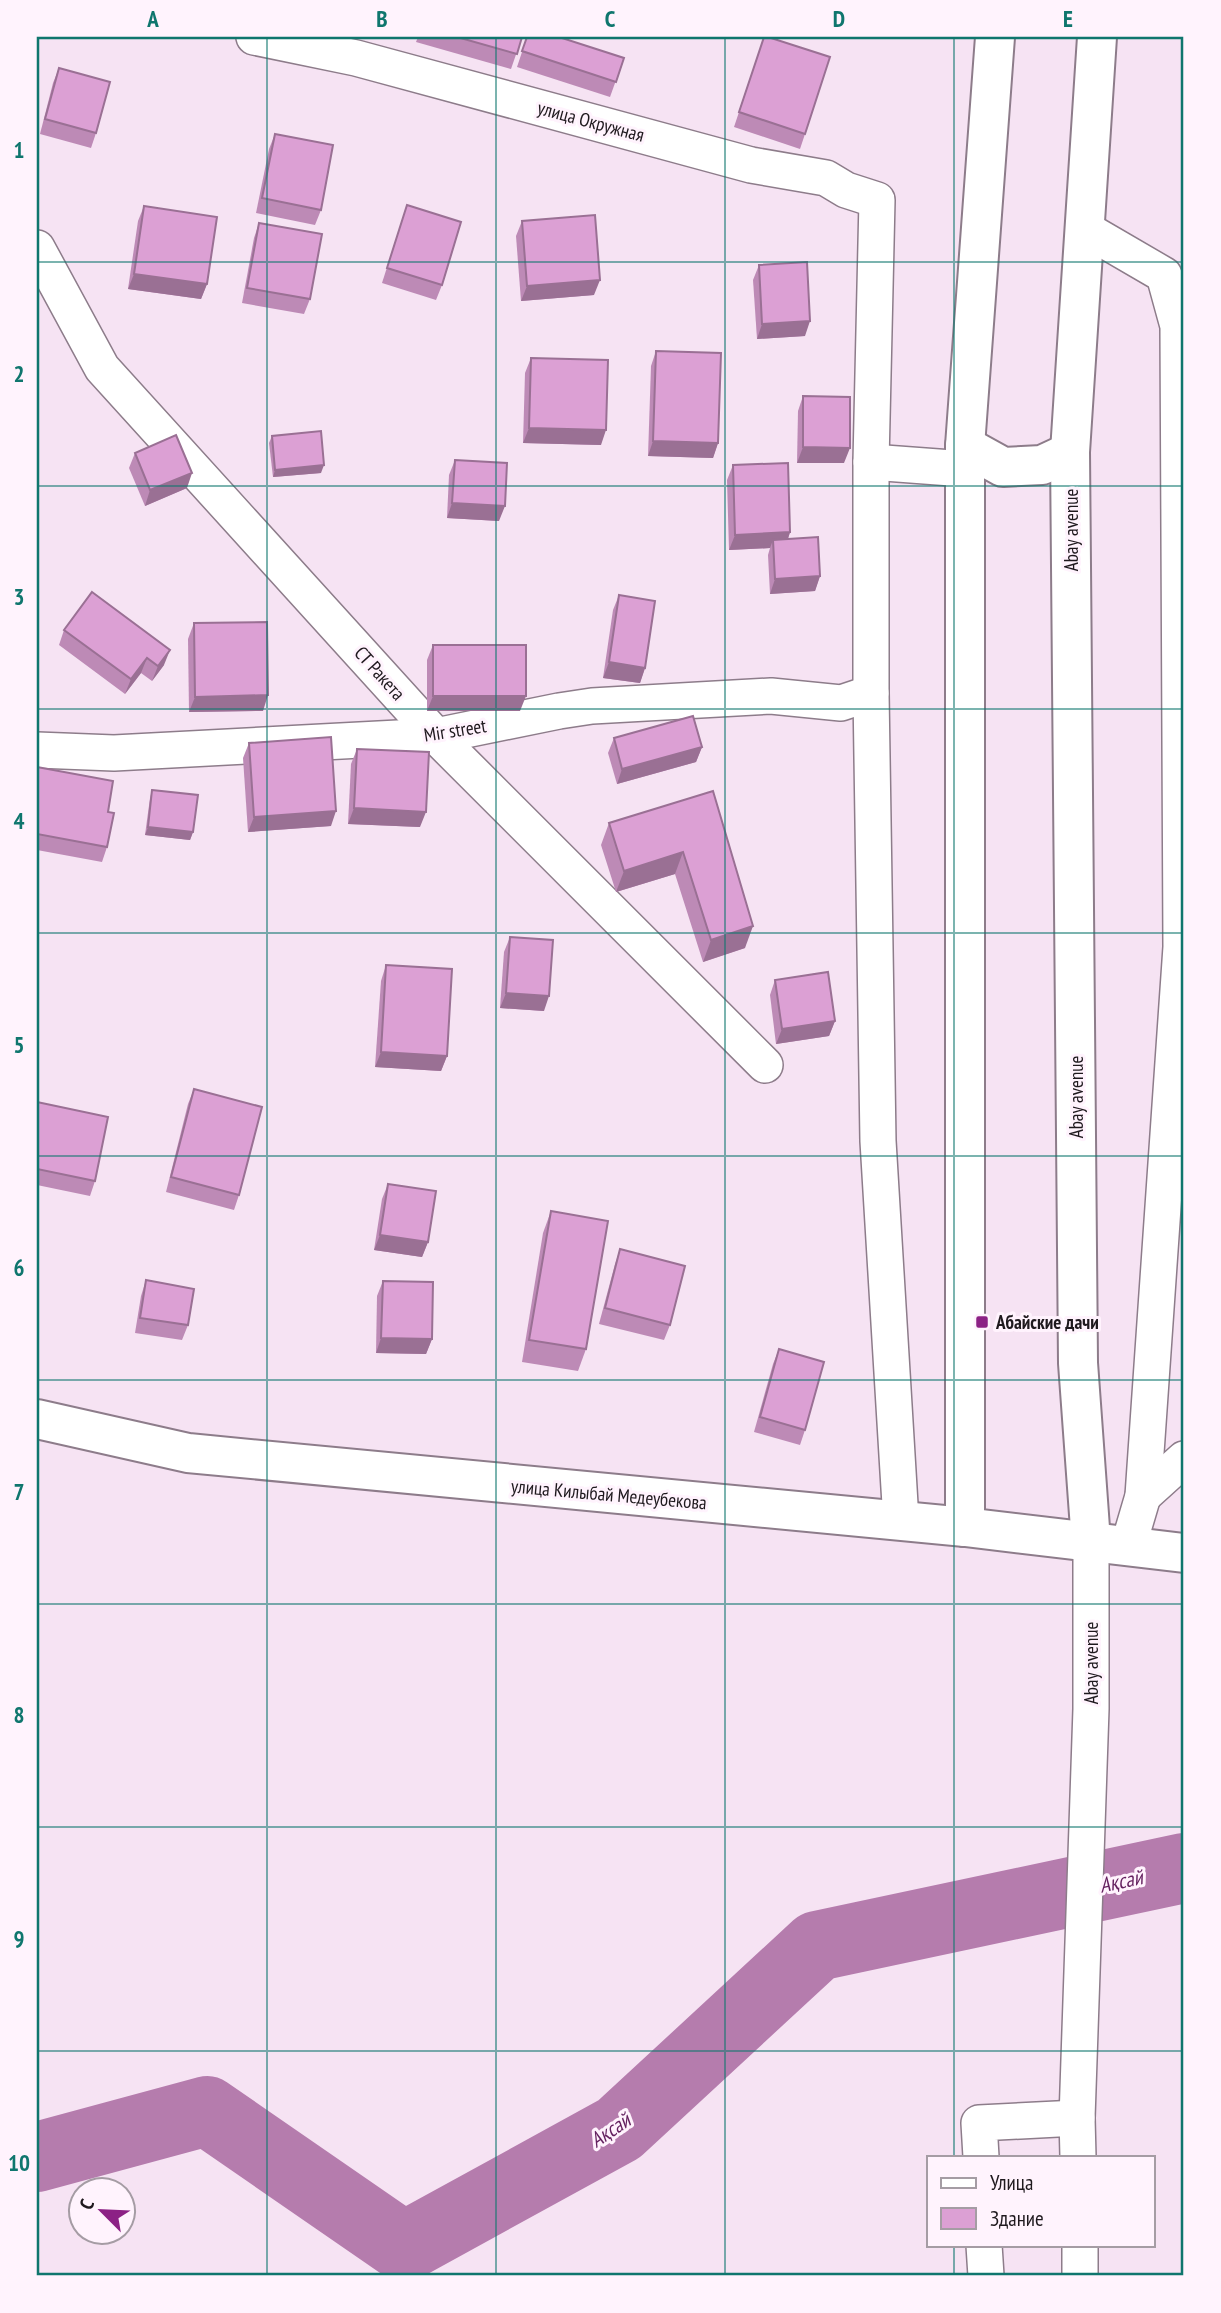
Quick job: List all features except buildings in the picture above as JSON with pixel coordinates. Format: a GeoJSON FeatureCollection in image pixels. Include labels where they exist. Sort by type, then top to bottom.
{"type":"FeatureCollection","features":[{"type":"Feature","properties":{"kind":"main road"},"geometry":{"type":"LineString","coordinates":[[965,1527],[965,458],[995,37]]}},
{"type":"Feature","properties":{"kind":"main road","name":"Abay avenue"},"geometry":{"type":"LineString","coordinates":[[1097,37],[1070,452],[1078,1363],[1110,1545]]}},
{"type":"Feature","properties":{"kind":"main road"},"geometry":{"type":"LineString","coordinates":[[965,458],[1003,467],[1042,465],[1070,452]]}},
{"type":"Feature","properties":{"kind":"main road","name":"улица Килыбай Медеубекова"},"geometry":{"type":"LineString","coordinates":[[37,1419],[188,1453],[965,1527],[1184,1553]]}},
{"type":"Feature","properties":{"kind":"street","name":"улица Окружная"},"geometry":{"type":"LineString","coordinates":[[254,37],[373,53],[751,165],[826,178],[846,190],[877,200],[871,462]]}},
{"type":"Feature","properties":{"kind":"street"},"geometry":{"type":"LineString","coordinates":[[1085,229],[1164,275],[1178,327],[1181,947],[1143,1496]]}},
{"type":"Feature","properties":{"kind":"street","name":"СТ Ракета"},"geometry":{"type":"LineString","coordinates":[[37,248],[102,368],[436,736],[765,1065]]}},
{"type":"Feature","properties":{"kind":"street"},"geometry":{"type":"LineString","coordinates":[[901,1521],[878,1141],[871,694],[871,462],[965,458]]}},
{"type":"Feature","properties":{"kind":"street","name":"Mir street"},"geometry":{"type":"LineString","coordinates":[[37,750],[114,753],[436,736],[559,710],[592,706],[771,696],[841,703],[871,694]]}},
{"type":"Feature","properties":{"kind":"street"},"geometry":{"type":"LineString","coordinates":[[1110,1545],[1143,1496],[1184,1459]]}},
{"type":"Feature","properties":{"kind":"street","name":"Abay avenue"},"geometry":{"type":"LineString","coordinates":[[1077,2156],[1091,1668],[1110,1545]]}},
{"type":"Feature","properties":{"kind":"street"},"geometry":{"type":"LineString","coordinates":[[981,2156],[979,2123],[1077,2118]]}},
{"type":"Feature","properties":{"kind":"street"},"geometry":{"type":"LineString","coordinates":[[985,2246],[986,2276]]}},
{"type":"Feature","properties":{"kind":"street"},"geometry":{"type":"LineString","coordinates":[[1080,2246],[1080,2276]]}},
{"type":"Feature","properties":{"kind":"waterway","name":"Ақсай"},"geometry":{"type":"LineString","coordinates":[[37,2157],[207,2111],[404,2247],[619,2129],[817,1946],[1184,1868]]}},
{"type":"Feature","properties":{"kind":"place","name":"Абайские дачи"},"geometry":{"type":"Point","coordinates":[982,1322]}}]}
